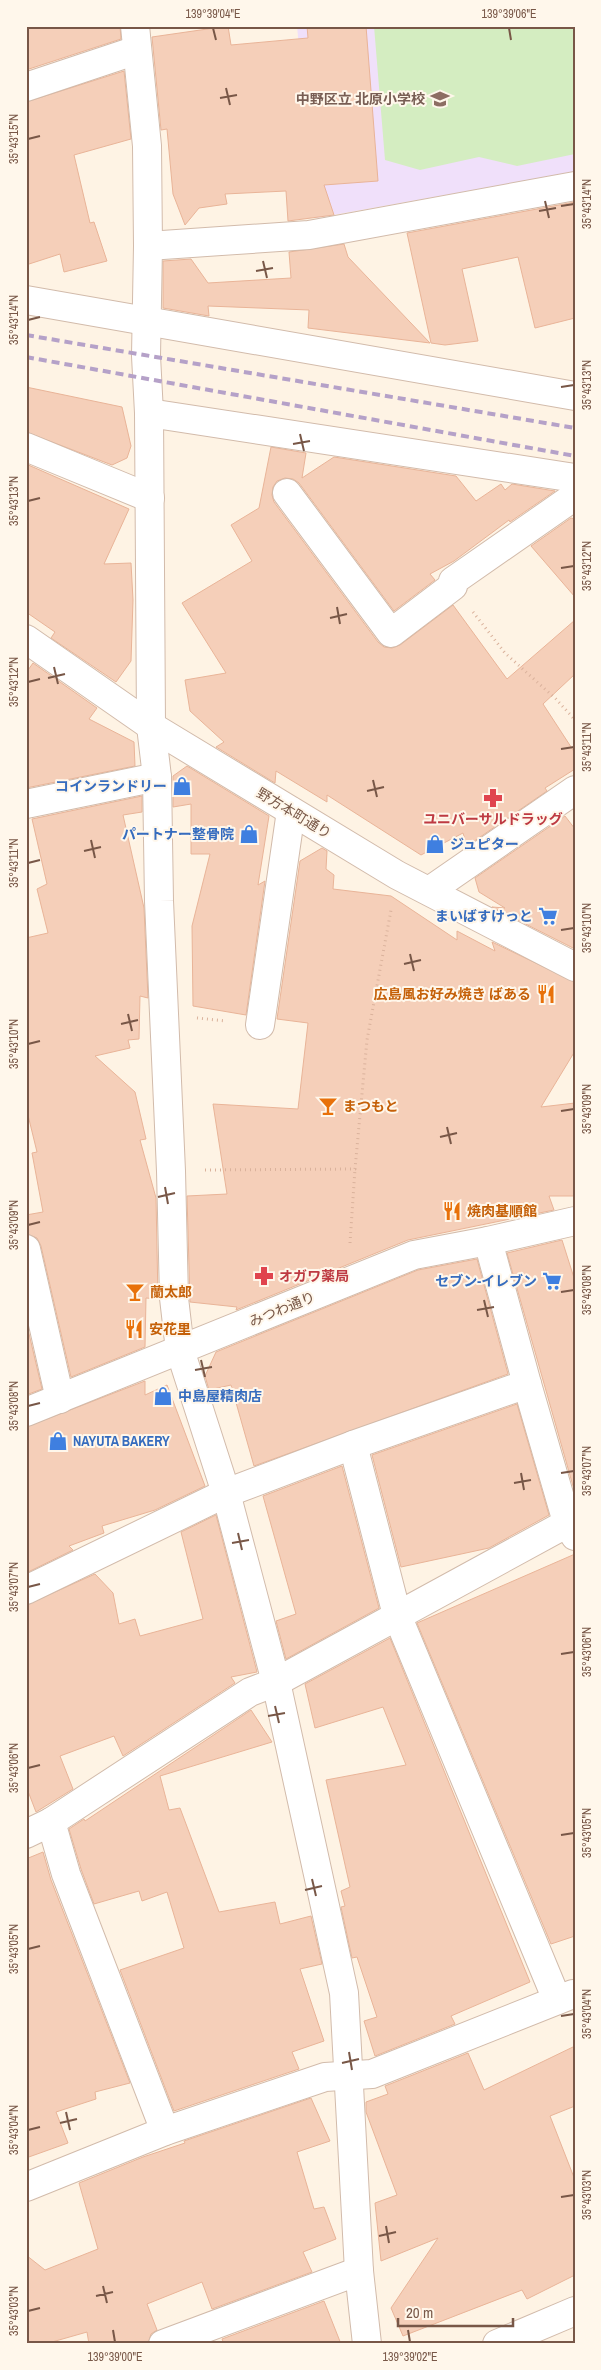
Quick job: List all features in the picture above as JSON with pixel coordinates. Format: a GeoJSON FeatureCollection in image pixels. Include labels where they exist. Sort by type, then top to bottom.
{"type":"FeatureCollection","features":[{"type":"Feature","properties":{"kind":"street"},"geometry":{"type":"LineString","coordinates":[[26,87],[136,38],[147,146],[148,322],[146,356],[149,413],[152,726],[157,777],[159,902],[171,1171],[174,1298],[180,1350],[226,1493],[276,1682],[344,1993],[359,2271],[367,2344]]}},
{"type":"Feature","properties":{"kind":"street"},"geometry":{"type":"LineString","coordinates":[[148,246],[308,235],[575,186]]}},
{"type":"Feature","properties":{"kind":"street"},"geometry":{"type":"LineString","coordinates":[[26,300],[575,396]]}},
{"type":"Feature","properties":{"kind":"street"},"geometry":{"type":"LineString","coordinates":[[149,413],[575,478]]}},
{"type":"Feature","properties":{"kind":"street"},"geometry":{"type":"LineString","coordinates":[[26,447],[150,498]]}},
{"type":"Feature","properties":{"kind":"street"},"geometry":{"type":"LineString","coordinates":[[287,493],[390,633],[453,586],[453,581],[575,496]]}},
{"type":"Feature","properties":{"kind":"street","name":"野方本町通り"},"geometry":{"type":"LineString","coordinates":[[26,639],[152,726],[291,812],[397,875],[575,966]]}},
{"type":"Feature","properties":{"kind":"street"},"geometry":{"type":"LineString","coordinates":[[26,804],[157,777]]}},
{"type":"Feature","properties":{"kind":"street"},"geometry":{"type":"LineString","coordinates":[[429,891],[575,790]]}},
{"type":"Feature","properties":{"kind":"street"},"geometry":{"type":"LineString","coordinates":[[260,1025],[291,812]]}},
{"type":"Feature","properties":{"kind":"street","name":"みつわ通り"},"geometry":{"type":"LineString","coordinates":[[26,1412],[414,1255],[488,1241],[575,1221]]}},
{"type":"Feature","properties":{"kind":"street"},"geometry":{"type":"LineString","coordinates":[[26,1834],[51,1822],[250,1692],[276,1682],[397,1615],[572,1526],[527,1384],[488,1241]]}},
{"type":"Feature","properties":{"kind":"street"},"geometry":{"type":"LineString","coordinates":[[26,1250],[60,1399]]}},
{"type":"Feature","properties":{"kind":"street"},"geometry":{"type":"LineString","coordinates":[[26,1590],[226,1493],[353,1445],[527,1384]]}},
{"type":"Feature","properties":{"kind":"street"},"geometry":{"type":"LineString","coordinates":[[26,2186],[165,2131],[325,2077],[347,2074],[372,2074],[566,1997],[397,1615],[353,1445]]}},
{"type":"Feature","properties":{"kind":"street"},"geometry":{"type":"LineString","coordinates":[[51,1822],[66,1874],[165,2131]]}},
{"type":"Feature","properties":{"kind":"street"},"geometry":{"type":"LineString","coordinates":[[163,2344],[359,2271]]}},
{"type":"Feature","properties":{"kind":"street"},"geometry":{"type":"LineString","coordinates":[[497,2344],[575,2311]]}},
{"type":"Feature","properties":{"kind":"path"},"geometry":{"type":"LineString","coordinates":[[453,586],[505,653],[556,699],[575,720]]}},
{"type":"Feature","properties":{"kind":"path"},"geometry":{"type":"LineString","coordinates":[[348,1282],[354,1169],[367,1040],[397,875]]}},
{"type":"Feature","properties":{"kind":"path"},"geometry":{"type":"LineString","coordinates":[[164,1014],[260,1025]]}},
{"type":"Feature","properties":{"kind":"path"},"geometry":{"type":"LineString","coordinates":[[171,1171],[354,1169]]}},
{"type":"Feature","properties":{"kind":"shaded area","name":"中野区立 北原小学校"},"geometry":{"type":"Polygon","coordinates":[[[297,26],[575,26],[575,172],[316,218],[297,26]]]}},
{"type":"Feature","properties":{"kind":"green space"},"geometry":{"type":"Polygon","coordinates":[[[374,26],[575,26],[575,154],[517,166],[479,157],[420,170],[385,160],[374,26]]]}},
{"type":"Feature","properties":{"kind":"building"},"geometry":{"type":"Polygon","coordinates":[[[26,26],[120,26],[121,39],[26,70],[26,26]]]}},
{"type":"Feature","properties":{"kind":"building"},"geometry":{"type":"Polygon","coordinates":[[[228,26],[231,45],[308,38],[307,26],[366,26],[378,181],[324,185],[334,215],[288,221],[286,191],[225,194],[227,204],[199,208],[185,225],[173,194],[167,129],[161,130],[152,37],[228,26]]]}},
{"type":"Feature","properties":{"kind":"building"},"geometry":{"type":"Polygon","coordinates":[[[124,71],[131,139],[74,155],[90,223],[94,222],[107,261],[64,272],[60,254],[26,265],[26,102],[124,71]]]}},
{"type":"Feature","properties":{"kind":"building"},"geometry":{"type":"Polygon","coordinates":[[[575,202],[575,318],[535,328],[518,257],[462,269],[478,341],[445,345],[431,343],[407,233],[575,202]]]}},
{"type":"Feature","properties":{"kind":"building"},"geometry":{"type":"Polygon","coordinates":[[[344,244],[348,257],[430,343],[308,328],[309,310],[208,306],[209,316],[163,308],[163,261],[191,259],[208,283],[291,278],[289,252],[344,244]]]}},
{"type":"Feature","properties":{"kind":"building"},"geometry":{"type":"Polygon","coordinates":[[[26,387],[122,407],[131,446],[127,458],[112,465],[26,432],[26,387]]]}},
{"type":"Feature","properties":{"kind":"building"},"geometry":{"type":"Polygon","coordinates":[[[271,447],[306,453],[302,478],[334,457],[456,476],[476,501],[501,484],[505,490],[512,484],[555,491],[510,522],[509,520],[454,561],[430,574],[435,580],[394,611],[299,483],[293,479],[285,478],[277,481],[273,487],[272,495],[274,502],[378,642],[384,647],[392,648],[400,645],[453,605],[507,679],[575,620],[575,674],[543,704],[575,753],[575,769],[545,788],[547,791],[467,846],[463,833],[421,855],[327,795],[327,802],[276,771],[275,783],[216,747],[224,742],[190,711],[185,680],[226,673],[182,603],[252,561],[231,525],[259,508],[271,447]]]}},
{"type":"Feature","properties":{"kind":"building"},"geometry":{"type":"Polygon","coordinates":[[[26,464],[129,509],[104,564],[131,563],[133,600],[131,661],[116,682],[51,638],[55,632],[26,612],[26,464]]]}},
{"type":"Feature","properties":{"kind":"building"},"geometry":{"type":"Polygon","coordinates":[[[571,518],[575,519],[575,597],[531,546],[571,518]]]}},
{"type":"Feature","properties":{"kind":"building"},"geometry":{"type":"Polygon","coordinates":[[[33,663],[97,708],[89,719],[134,742],[135,766],[26,788],[26,673],[33,663]]]}},
{"type":"Feature","properties":{"kind":"building"},"geometry":{"type":"Polygon","coordinates":[[[187,766],[269,816],[258,885],[265,881],[246,1015],[193,1006],[192,926],[210,854],[191,854],[191,804],[173,807],[173,776],[187,766]]]}},
{"type":"Feature","properties":{"kind":"building"},"geometry":{"type":"Polygon","coordinates":[[[142,796],[142,812],[123,815],[144,908],[148,998],[140,996],[139,1039],[128,1040],[130,1048],[95,1056],[135,1092],[146,1139],[140,1140],[156,1198],[158,1299],[146,1298],[145,1347],[71,1377],[41,1246],[37,1238],[26,1234],[26,1215],[43,1212],[32,1153],[37,1152],[26,1107],[26,938],[48,933],[37,889],[47,884],[32,819],[142,796]]]}},
{"type":"Feature","properties":{"kind":"building"},"geometry":{"type":"Polygon","coordinates":[[[565,816],[575,829],[575,949],[492,907],[505,908],[479,892],[475,878],[565,816]]]}},
{"type":"Feature","properties":{"kind":"building"},"geometry":{"type":"Polygon","coordinates":[[[322,848],[327,851],[326,869],[334,875],[333,889],[391,896],[457,940],[457,931],[495,951],[492,942],[575,982],[575,1051],[541,1107],[575,1103],[575,1196],[549,1196],[554,1210],[408,1240],[236,1310],[237,1307],[190,1302],[187,1196],[227,1194],[213,1104],[298,1109],[308,1023],[277,1019],[300,861],[322,848]]]}},
{"type":"Feature","properties":{"kind":"building"},"geometry":{"type":"Polygon","coordinates":[[[562,1240],[575,1281],[575,1493],[507,1253],[562,1240]]]}},
{"type":"Feature","properties":{"kind":"building"},"geometry":{"type":"Polygon","coordinates":[[[477,1259],[508,1374],[254,1466],[231,1385],[209,1390],[205,1376],[216,1352],[418,1270],[477,1259]]]}},
{"type":"Feature","properties":{"kind":"building"},"geometry":{"type":"Polygon","coordinates":[[[26,1321],[42,1389],[26,1395],[26,1321]]]}},
{"type":"Feature","properties":{"kind":"building"},"geometry":{"type":"Polygon","coordinates":[[[145,1381],[145,1395],[167,1385],[205,1486],[155,1510],[102,1526],[104,1533],[69,1546],[73,1550],[26,1573],[26,1427],[145,1381]]]}},
{"type":"Feature","properties":{"kind":"building"},"geometry":{"type":"Polygon","coordinates":[[[517,1404],[549,1515],[489,1548],[401,1567],[372,1455],[517,1404]]]}},
{"type":"Feature","properties":{"kind":"building"},"geometry":{"type":"Polygon","coordinates":[[[342,1466],[379,1608],[286,1659],[276,1621],[296,1614],[263,1496],[342,1466]]]}},
{"type":"Feature","properties":{"kind":"building"},"geometry":{"type":"Polygon","coordinates":[[[216,1515],[257,1672],[231,1677],[235,1683],[123,1756],[114,1736],[60,1756],[73,1789],[36,1812],[26,1786],[26,1605],[95,1574],[113,1593],[119,1624],[135,1619],[140,1636],[203,1619],[181,1532],[216,1515]]]}},
{"type":"Feature","properties":{"kind":"building"},"geometry":{"type":"Polygon","coordinates":[[[575,1554],[575,1936],[551,1944],[417,1623],[575,1554]]]}},
{"type":"Feature","properties":{"kind":"building"},"geometry":{"type":"Polygon","coordinates":[[[390,1638],[530,1982],[451,2016],[455,2024],[375,2056],[364,2021],[377,2017],[357,1957],[352,1958],[341,1907],[345,1906],[341,1891],[350,1887],[326,1780],[406,1765],[383,1707],[315,1728],[305,1684],[390,1638]]]}},
{"type":"Feature","properties":{"kind":"building"},"geometry":{"type":"Polygon","coordinates":[[[251,1710],[272,1742],[160,1776],[169,1810],[180,1808],[219,1912],[275,1902],[280,1924],[311,1916],[322,1964],[300,1969],[324,2041],[292,2052],[299,2069],[174,2111],[120,1970],[184,1948],[167,1892],[142,1901],[139,1891],[94,1904],[69,1829],[84,1819],[85,1821],[251,1710]]]}},
{"type":"Feature","properties":{"kind":"building"},"geometry":{"type":"Polygon","coordinates":[[[43,1852],[51,1880],[130,2083],[95,2092],[96,2099],[56,2112],[68,2143],[26,2158],[26,1859],[43,1852]]]}},
{"type":"Feature","properties":{"kind":"building"},"geometry":{"type":"Polygon","coordinates":[[[575,2046],[575,2106],[550,2116],[575,2180],[575,2275],[527,2299],[522,2290],[403,2336],[391,2308],[438,2238],[381,2261],[375,2203],[397,2195],[366,2112],[366,2102],[388,2094],[385,2086],[468,2053],[484,2090],[575,2046]]]}},
{"type":"Feature","properties":{"kind":"building"},"geometry":{"type":"Polygon","coordinates":[[[311,2098],[330,2141],[297,2152],[314,2209],[324,2207],[336,2239],[303,2252],[312,2272],[212,2309],[202,2282],[147,2304],[157,2330],[151,2334],[148,2344],[89,2344],[87,2332],[45,2344],[26,2344],[26,2255],[45,2270],[98,2249],[79,2183],[143,2157],[185,2143],[184,2141],[311,2098]]]}},
{"type":"Feature","properties":{"kind":"building"},"geometry":{"type":"Polygon","coordinates":[[[324,2301],[341,2344],[224,2344],[222,2339],[324,2301]]]}},
{"type":"Feature","properties":{"kind":"railway"},"geometry":{"type":"LineString","coordinates":[[26,335],[575,428]]}},
{"type":"Feature","properties":{"kind":"railway"},"geometry":{"type":"LineString","coordinates":[[26,357],[575,456]]}},
{"type":"Feature","properties":{"kind":"place","name":"中野区立 北原小学校"},"geometry":{"type":"Point","coordinates":[440,99]}},
{"type":"Feature","properties":{"kind":"place","name":"コインランドリー"},"geometry":{"type":"Point","coordinates":[182,786]}},
{"type":"Feature","properties":{"kind":"place","name":"ユニバーサルドラッグ"},"geometry":{"type":"Point","coordinates":[493,798]}},
{"type":"Feature","properties":{"kind":"place","name":"パートナー整骨院"},"geometry":{"type":"Point","coordinates":[249,834]}},
{"type":"Feature","properties":{"kind":"place","name":"ジュピター"},"geometry":{"type":"Point","coordinates":[435,844]}},
{"type":"Feature","properties":{"kind":"place","name":"まいばすけっと"},"geometry":{"type":"Point","coordinates":[548,916]}},
{"type":"Feature","properties":{"kind":"place","name":"広島風お好み焼き ばある"},"geometry":{"type":"Point","coordinates":[546,994]}},
{"type":"Feature","properties":{"kind":"place","name":"まつもと"},"geometry":{"type":"Point","coordinates":[328,1106]}},
{"type":"Feature","properties":{"kind":"place","name":"焼肉基順館"},"geometry":{"type":"Point","coordinates":[452,1211]}},
{"type":"Feature","properties":{"kind":"place","name":"オガワ薬局"},"geometry":{"type":"Point","coordinates":[264,1276]}},
{"type":"Feature","properties":{"kind":"place","name":"セブン-イレブン"},"geometry":{"type":"Point","coordinates":[552,1281]}},
{"type":"Feature","properties":{"kind":"place","name":"蘭太郎"},"geometry":{"type":"Point","coordinates":[135,1292]}},
{"type":"Feature","properties":{"kind":"place","name":"安花里"},"geometry":{"type":"Point","coordinates":[134,1329]}},
{"type":"Feature","properties":{"kind":"place","name":"中島屋精肉店"},"geometry":{"type":"Point","coordinates":[163,1396]}},
{"type":"Feature","properties":{"kind":"place","name":"NAYUTA BAKERY"},"geometry":{"type":"Point","coordinates":[58,1441]}}]}
